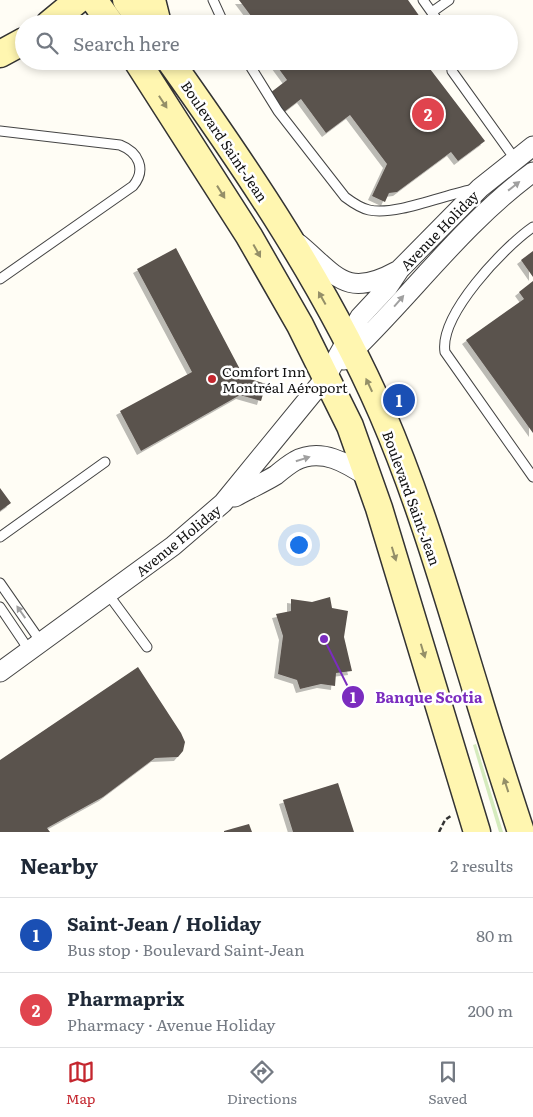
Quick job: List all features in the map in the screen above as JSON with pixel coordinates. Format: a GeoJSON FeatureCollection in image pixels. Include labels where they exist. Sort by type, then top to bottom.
{"type":"FeatureCollection","features":[{"type":"Feature","properties":{"kind":"main road"},"geometry":{"type":"LineString","coordinates":[[60,15],[78,0]]}},
{"type":"Feature","properties":{"kind":"main road"},"geometry":{"type":"LineString","coordinates":[[94,0],[105,15]]}},
{"type":"Feature","properties":{"kind":"main road"},"geometry":{"type":"LineString","coordinates":[[126,0],[137,15]]}},
{"type":"Feature","properties":{"kind":"main road"},"geometry":{"type":"LineString","coordinates":[[152,0],[156,15]]}},
{"type":"Feature","properties":{"kind":"main road"},"geometry":{"type":"LineString","coordinates":[[0,54],[15,46]]}},
{"type":"Feature","properties":{"kind":"main road"},"geometry":{"type":"LineString","coordinates":[[143,70],[249,236],[326,377],[350,426],[370,478],[477,832]]}},
{"type":"Feature","properties":{"kind":"main road","name":"Boulevard Saint-Jean"},"geometry":{"type":"LineString","coordinates":[[176,70],[234,151],[286,233],[349,346],[382,414],[412,490],[521,832]]}},
{"type":"Feature","properties":{"kind":"street","name":"Avenue Holiday"},"geometry":{"type":"LineString","coordinates":[[349,346],[360,317],[388,287],[400,269],[480,188],[533,146]]}},
{"type":"Feature","properties":{"kind":"street","name":"Avenue Holiday"},"geometry":{"type":"LineString","coordinates":[[0,672],[186,536],[223,503],[349,346],[480,216],[533,172]]}},
{"type":"Feature","properties":{"kind":"street"},"geometry":{"type":"LineString","coordinates":[[286,233],[348,283],[357,285],[373,283],[400,269]]}},
{"type":"Feature","properties":{"kind":"street"},"geometry":{"type":"LineString","coordinates":[[223,503],[277,474],[296,460],[308,456],[338,459],[370,478]]}},
{"type":"Feature","properties":{"kind":"lane"},"geometry":{"type":"LineString","coordinates":[[213,0],[220,15]]}},
{"type":"Feature","properties":{"kind":"lane"},"geometry":{"type":"LineString","coordinates":[[424,0],[434,15]]}},
{"type":"Feature","properties":{"kind":"lane"},"geometry":{"type":"LineString","coordinates":[[432,12],[449,0]]}},
{"type":"Feature","properties":{"kind":"lane"},"geometry":{"type":"LineString","coordinates":[[253,70],[278,111],[346,197],[354,204],[368,210],[390,211],[480,188]]}},
{"type":"Feature","properties":{"kind":"lane"},"geometry":{"type":"LineString","coordinates":[[452,70],[515,159]]}},
{"type":"Feature","properties":{"kind":"lane"},"geometry":{"type":"LineString","coordinates":[[0,131],[120,145],[135,154],[141,168],[138,181],[134,186],[0,279]]}},
{"type":"Feature","properties":{"kind":"lane"},"geometry":{"type":"LineString","coordinates":[[533,227],[516,238],[486,269],[450,324],[444,345],[445,352],[533,477]]}},
{"type":"Feature","properties":{"kind":"lane"},"geometry":{"type":"LineString","coordinates":[[0,537],[105,462]]}},
{"type":"Feature","properties":{"kind":"lane"},"geometry":{"type":"LineString","coordinates":[[0,582],[35,646]]}},
{"type":"Feature","properties":{"kind":"lane"},"geometry":{"type":"LineString","coordinates":[[108,594],[146,646]]}},
{"type":"Feature","properties":{"kind":"lane"},"geometry":{"type":"LineString","coordinates":[[0,607],[35,646]]}},
{"type":"Feature","properties":{"kind":"path"},"geometry":{"type":"LineString","coordinates":[[439,832],[445,820],[456,814]]}},
{"type":"Feature","properties":{"kind":"green space"},"geometry":{"type":"Polygon","coordinates":[[[476,744],[503,832],[499,832],[473,745],[476,744]]]}},
{"type":"Feature","properties":{"kind":"building"},"geometry":{"type":"Polygon","coordinates":[[[239,0],[408,0],[419,15],[250,15],[239,0]]]}},
{"type":"Feature","properties":{"kind":"building"},"geometry":{"type":"Polygon","coordinates":[[[280,70],[431,70],[485,141],[458,161],[451,152],[397,192],[389,193],[385,202],[372,196],[387,164],[350,115],[326,133],[301,99],[284,112],[270,93],[287,80],[280,70]]]}},
{"type":"Feature","properties":{"kind":"building"},"geometry":{"type":"Polygon","coordinates":[[[176,248],[244,377],[266,384],[261,401],[240,395],[141,451],[120,411],[192,372],[137,269],[176,248]]]}},
{"type":"Feature","properties":{"kind":"building"},"geometry":{"type":"Polygon","coordinates":[[[533,251],[533,277],[521,260],[533,251]]]}},
{"type":"Feature","properties":{"kind":"building"},"geometry":{"type":"Polygon","coordinates":[[[533,281],[533,433],[466,340],[524,299],[519,292],[533,281]]]}},
{"type":"Feature","properties":{"kind":"building"},"geometry":{"type":"Polygon","coordinates":[[[0,488],[11,503],[0,511],[0,488]]]}},
{"type":"Feature","properties":{"kind":"building"},"geometry":{"type":"Polygon","coordinates":[[[330,597],[332,608],[348,611],[344,637],[352,671],[336,673],[335,686],[321,684],[300,689],[297,680],[278,674],[283,636],[276,614],[291,611],[291,599],[312,602],[330,597]]]}},
{"type":"Feature","properties":{"kind":"building"},"geometry":{"type":"Polygon","coordinates":[[[138,667],[185,742],[183,751],[178,757],[155,758],[103,797],[47,828],[50,832],[0,832],[0,760],[138,667]]]}},
{"type":"Feature","properties":{"kind":"building"},"geometry":{"type":"Polygon","coordinates":[[[338,783],[354,832],[293,832],[283,800],[338,783]]]}},
{"type":"Feature","properties":{"kind":"building"},"geometry":{"type":"Polygon","coordinates":[[[249,824],[252,832],[224,832],[224,831],[249,824]]]}},
{"type":"Feature","properties":{"kind":"place","name":"Pharmaprix"},"geometry":{"type":"Point","coordinates":[428,114]}},
{"type":"Feature","properties":{"kind":"place","name":"Comfort Inn Montréal Aéroport"},"geometry":{"type":"Point","coordinates":[212,379]}},
{"type":"Feature","properties":{"kind":"place","name":"Saint-Jean / Holiday"},"geometry":{"type":"Point","coordinates":[399,400]}},
{"type":"Feature","properties":{"kind":"place","name":"Banque Scotia"},"geometry":{"type":"Point","coordinates":[324,639]}}]}
